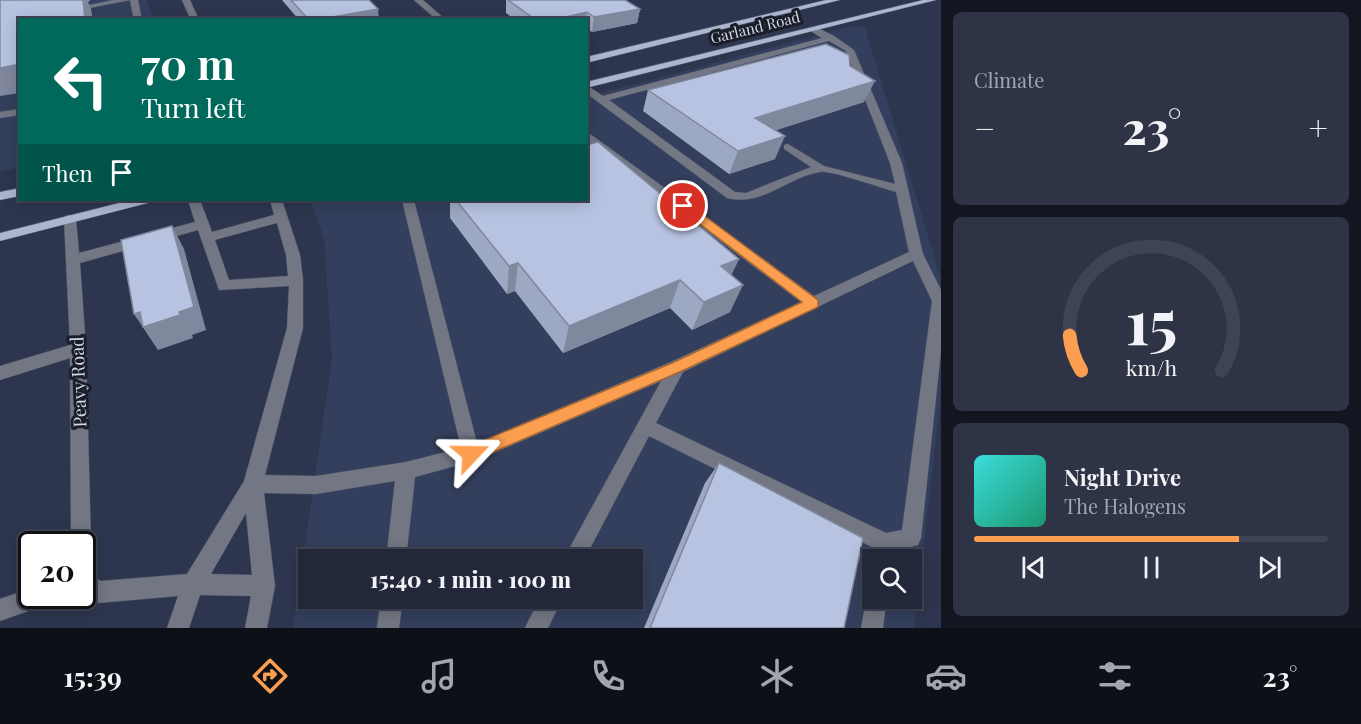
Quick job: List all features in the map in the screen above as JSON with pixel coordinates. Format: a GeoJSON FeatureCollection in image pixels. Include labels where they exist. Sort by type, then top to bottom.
{"type":"FeatureCollection","features":[{"type":"Feature","properties":{"kind":"main road","name":"Garland Road"},"geometry":{"type":"LineString","coordinates":[[588,60],[836,0]]}},
{"type":"Feature","properties":{"kind":"main road","name":"Garland Road"},"geometry":{"type":"LineString","coordinates":[[588,86],[932,0]]}},
{"type":"Feature","properties":{"kind":"main road"},"geometry":{"type":"LineString","coordinates":[[0,196],[18,192]]}},
{"type":"Feature","properties":{"kind":"main road"},"geometry":{"type":"LineString","coordinates":[[0,237],[140,201]]}},
{"type":"Feature","properties":{"kind":"street"},"geometry":{"type":"LineString","coordinates":[[57,12],[126,0]]}},
{"type":"Feature","properties":{"kind":"street"},"geometry":{"type":"LineString","coordinates":[[134,0],[138,18]]}},
{"type":"Feature","properties":{"kind":"street"},"geometry":{"type":"LineString","coordinates":[[186,0],[194,18]]}},
{"type":"Feature","properties":{"kind":"street"},"geometry":{"type":"LineString","coordinates":[[418,1],[429,0]]}},
{"type":"Feature","properties":{"kind":"street"},"geometry":{"type":"LineString","coordinates":[[418,1],[439,18]]}},
{"type":"Feature","properties":{"kind":"street"},"geometry":{"type":"LineString","coordinates":[[814,30],[850,50],[897,163],[916,254],[939,301],[911,538],[888,549]]}},
{"type":"Feature","properties":{"kind":"street"},"geometry":{"type":"LineString","coordinates":[[601,99],[831,38]]}},
{"type":"Feature","properties":{"kind":"street"},"geometry":{"type":"LineString","coordinates":[[745,47],[763,56]]}},
{"type":"Feature","properties":{"kind":"street"},"geometry":{"type":"LineString","coordinates":[[693,59],[710,70]]}},
{"type":"Feature","properties":{"kind":"street"},"geometry":{"type":"LineString","coordinates":[[638,73],[655,84]]}},
{"type":"Feature","properties":{"kind":"street"},"geometry":{"type":"LineString","coordinates":[[588,89],[731,195],[748,196],[820,168]]}},
{"type":"Feature","properties":{"kind":"street"},"geometry":{"type":"LineString","coordinates":[[0,115],[18,112]]}},
{"type":"Feature","properties":{"kind":"street"},"geometry":{"type":"LineString","coordinates":[[588,136],[813,303]]}},
{"type":"Feature","properties":{"kind":"street"},"geometry":{"type":"LineString","coordinates":[[788,147],[820,168],[902,190]]}},
{"type":"Feature","properties":{"kind":"street"},"geometry":{"type":"LineString","coordinates":[[194,201],[225,286],[296,280]]}},
{"type":"Feature","properties":{"kind":"street"},"geometry":{"type":"LineString","coordinates":[[178,628],[193,584],[253,484],[295,328],[296,280],[293,255],[276,201]]}},
{"type":"Feature","properties":{"kind":"street"},"geometry":{"type":"LineString","coordinates":[[408,201],[471,454]]}},
{"type":"Feature","properties":{"kind":"street"},"geometry":{"type":"LineString","coordinates":[[72,260],[205,231],[283,218]]}},
{"type":"Feature","properties":{"kind":"street","name":"Peavy Road"},"geometry":{"type":"LineString","coordinates":[[70,219],[78,349],[81,531]]}},
{"type":"Feature","properties":{"kind":"street"},"geometry":{"type":"LineString","coordinates":[[253,484],[316,485],[406,471],[471,454],[677,367],[916,254]]}},
{"type":"Feature","properties":{"kind":"street"},"geometry":{"type":"LineString","coordinates":[[0,373],[78,349]]}},
{"type":"Feature","properties":{"kind":"street"},"geometry":{"type":"LineString","coordinates":[[579,549],[677,367]]}},
{"type":"Feature","properties":{"kind":"street"},"geometry":{"type":"LineString","coordinates":[[645,426],[880,549]]}},
{"type":"Feature","properties":{"kind":"street"},"geometry":{"type":"LineString","coordinates":[[397,549],[406,471]]}},
{"type":"Feature","properties":{"kind":"street"},"geometry":{"type":"LineString","coordinates":[[253,484],[264,586],[256,628]]}},
{"type":"Feature","properties":{"kind":"street"},"geometry":{"type":"LineString","coordinates":[[96,590],[193,584],[264,586]]}},
{"type":"Feature","properties":{"kind":"street"},"geometry":{"type":"LineString","coordinates":[[0,610],[18,604]]}},
{"type":"Feature","properties":{"kind":"street"},"geometry":{"type":"LineString","coordinates":[[388,628],[391,609]]}},
{"type":"Feature","properties":{"kind":"street"},"geometry":{"type":"LineString","coordinates":[[536,628],[546,609]]}},
{"type":"Feature","properties":{"kind":"street"},"geometry":{"type":"LineString","coordinates":[[872,628],[875,609]]}},
{"type":"Feature","properties":{"kind":"shaded area"},"geometry":{"type":"Polygon","coordinates":[[[0,0],[147,0],[154,18],[18,18],[18,167],[0,172],[0,0]]]}},
{"type":"Feature","properties":{"kind":"shaded area"},"geometry":{"type":"Polygon","coordinates":[[[852,26],[864,27],[941,279],[941,397],[922,560],[922,549],[862,549],[862,609],[916,609],[914,628],[293,628],[298,594],[298,609],[643,609],[643,549],[304,549],[332,359],[324,238],[310,201],[588,201],[588,97],[852,26]]]}},
{"type":"Feature","properties":{"kind":"building"},"geometry":{"type":"Polygon","coordinates":[[[0,0],[83,0],[85,18],[18,18],[18,64],[0,68],[0,0]]]}},
{"type":"Feature","properties":{"kind":"building"},"geometry":{"type":"Polygon","coordinates":[[[291,0],[369,0],[378,9],[326,18],[307,18],[291,0]]]}},
{"type":"Feature","properties":{"kind":"building"},"geometry":{"type":"Polygon","coordinates":[[[508,0],[625,0],[640,9],[594,17],[587,12],[562,18],[533,18],[508,0]]]}},
{"type":"Feature","properties":{"kind":"building"},"geometry":{"type":"Polygon","coordinates":[[[826,44],[849,55],[850,66],[875,81],[755,118],[785,136],[738,151],[648,90],[826,44]]]}},
{"type":"Feature","properties":{"kind":"building"},"geometry":{"type":"Polygon","coordinates":[[[598,142],[739,259],[721,266],[743,285],[704,302],[680,280],[569,326],[518,263],[509,266],[457,201],[588,201],[588,144],[598,142]]]}},
{"type":"Feature","properties":{"kind":"building"},"geometry":{"type":"Polygon","coordinates":[[[172,226],[194,307],[179,312],[180,315],[143,327],[140,312],[134,314],[121,240],[172,226]]]}},
{"type":"Feature","properties":{"kind":"building"},"geometry":{"type":"Polygon","coordinates":[[[719,463],[863,538],[844,628],[650,628],[719,463]]]}},
{"type":"Feature","properties":{"kind":"route"},"geometry":{"type":"LineString","coordinates":[[471,454],[677,367],[813,303],[683,206]]}}]}
